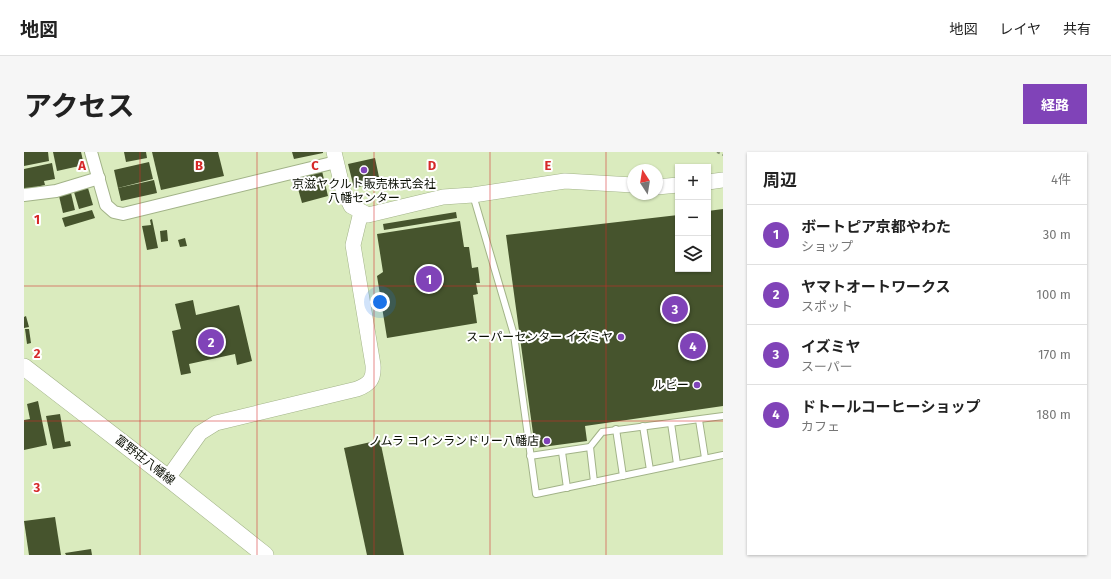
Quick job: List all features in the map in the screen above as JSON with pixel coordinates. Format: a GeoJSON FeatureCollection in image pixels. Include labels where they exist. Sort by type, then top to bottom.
{"type":"FeatureCollection","features":[{"type":"Feature","properties":{"kind":"main road","name":"富野荘八幡線"},"geometry":{"type":"LineString","coordinates":[[24,367],[265,555]]}},
{"type":"Feature","properties":{"kind":"street"},"geometry":{"type":"LineString","coordinates":[[91,152],[106,205],[114,212],[123,214],[335,157],[343,190],[351,206],[368,215],[444,197],[473,195],[565,181],[627,186]]}},
{"type":"Feature","properties":{"kind":"street"},"geometry":{"type":"LineString","coordinates":[[24,195],[56,190],[98,178]]}},
{"type":"Feature","properties":{"kind":"street"},"geometry":{"type":"LineString","coordinates":[[711,182],[723,180]]}},
{"type":"Feature","properties":{"kind":"street"},"geometry":{"type":"LineString","coordinates":[[663,186],[675,185]]}},
{"type":"Feature","properties":{"kind":"street"},"geometry":{"type":"LineString","coordinates":[[168,478],[200,433],[216,423],[357,390],[367,385],[374,374],[353,245],[361,212]]}},
{"type":"Feature","properties":{"kind":"lane"},"geometry":{"type":"LineString","coordinates":[[473,195],[514,335],[536,494],[723,455]]}},
{"type":"Feature","properties":{"kind":"lane"},"geometry":{"type":"LineString","coordinates":[[530,456],[590,447],[602,432],[616,429],[723,416]]}},
{"type":"Feature","properties":{"kind":"lane"},"geometry":{"type":"LineString","coordinates":[[699,420],[706,458]]}},
{"type":"Feature","properties":{"kind":"lane"},"geometry":{"type":"LineString","coordinates":[[671,422],[678,464]]}},
{"type":"Feature","properties":{"kind":"lane"},"geometry":{"type":"LineString","coordinates":[[643,426],[650,470]]}},
{"type":"Feature","properties":{"kind":"lane"},"geometry":{"type":"LineString","coordinates":[[616,429],[623,476]]}},
{"type":"Feature","properties":{"kind":"lane"},"geometry":{"type":"LineString","coordinates":[[590,447],[594,482]]}},
{"type":"Feature","properties":{"kind":"lane"},"geometry":{"type":"LineString","coordinates":[[562,452],[567,488]]}},
{"type":"Feature","properties":{"kind":"path"},"geometry":{"type":"LineString","coordinates":[[717,152],[723,155]]}},
{"type":"Feature","properties":{"kind":"building"},"geometry":{"type":"Polygon","coordinates":[[[24,152],[48,152],[49,161],[24,166],[24,152]]]}},
{"type":"Feature","properties":{"kind":"building"},"geometry":{"type":"Polygon","coordinates":[[[53,152],[81,152],[84,165],[57,171],[53,152]]]}},
{"type":"Feature","properties":{"kind":"building"},"geometry":{"type":"Polygon","coordinates":[[[124,152],[146,152],[147,158],[126,162],[124,152]]]}},
{"type":"Feature","properties":{"kind":"building"},"geometry":{"type":"Polygon","coordinates":[[[152,152],[218,152],[224,176],[161,190],[152,152]]]}},
{"type":"Feature","properties":{"kind":"building"},"geometry":{"type":"Polygon","coordinates":[[[292,152],[323,152],[323,153],[294,159],[292,152]]]}},
{"type":"Feature","properties":{"kind":"building","name":"京滋ヤクルト販売株式会社 八幡センター"},"geometry":{"type":"Polygon","coordinates":[[[375,158],[379,177],[362,181],[363,186],[354,188],[348,164],[375,158]]]}},
{"type":"Feature","properties":{"kind":"building"},"geometry":{"type":"Polygon","coordinates":[[[149,162],[153,179],[118,188],[114,170],[149,162]]]}},
{"type":"Feature","properties":{"kind":"building"},"geometry":{"type":"Polygon","coordinates":[[[52,163],[55,179],[44,181],[45,185],[24,190],[24,169],[52,163]]]}},
{"type":"Feature","properties":{"kind":"building"},"geometry":{"type":"Polygon","coordinates":[[[322,171],[328,196],[302,203],[295,178],[322,171]]]}},
{"type":"Feature","properties":{"kind":"building"},"geometry":{"type":"Polygon","coordinates":[[[154,180],[157,193],[121,201],[118,188],[154,180]]]}},
{"type":"Feature","properties":{"kind":"building"},"geometry":{"type":"Polygon","coordinates":[[[88,188],[93,205],[79,209],[74,192],[88,188]]]}},
{"type":"Feature","properties":{"kind":"building"},"geometry":{"type":"Polygon","coordinates":[[[71,193],[75,210],[63,213],[59,196],[71,193]]]}},
{"type":"Feature","properties":{"kind":"building","name":"スーパーセンター イズミヤ"},"geometry":{"type":"Polygon","coordinates":[[[723,209],[723,406],[585,426],[587,441],[535,448],[506,235],[675,215],[675,272],[711,272],[711,211],[723,209]]]}},
{"type":"Feature","properties":{"kind":"building"},"geometry":{"type":"Polygon","coordinates":[[[92,210],[95,218],[65,227],[62,218],[92,210]]]}},
{"type":"Feature","properties":{"kind":"building"},"geometry":{"type":"Polygon","coordinates":[[[456,212],[457,218],[384,230],[383,224],[456,212]]]}},
{"type":"Feature","properties":{"kind":"building"},"geometry":{"type":"Polygon","coordinates":[[[152,219],[158,248],[147,250],[142,226],[151,225],[150,220],[152,219]]]}},
{"type":"Feature","properties":{"kind":"building"},"geometry":{"type":"Polygon","coordinates":[[[460,221],[464,247],[469,247],[472,268],[478,267],[480,283],[476,283],[478,294],[473,295],[477,323],[387,338],[377,276],[383,272],[377,234],[460,221]]]}},
{"type":"Feature","properties":{"kind":"building"},"geometry":{"type":"Polygon","coordinates":[[[167,230],[168,241],[161,242],[160,231],[167,230]]]}},
{"type":"Feature","properties":{"kind":"building"},"geometry":{"type":"Polygon","coordinates":[[[185,238],[187,246],[180,247],[178,240],[185,238]]]}},
{"type":"Feature","properties":{"kind":"building"},"geometry":{"type":"Polygon","coordinates":[[[193,300],[196,315],[239,305],[252,361],[237,365],[235,354],[189,364],[191,373],[181,375],[172,331],[181,329],[175,304],[193,300]]]}},
{"type":"Feature","properties":{"kind":"building"},"geometry":{"type":"Polygon","coordinates":[[[26,316],[29,327],[24,328],[24,317],[26,316]]]}},
{"type":"Feature","properties":{"kind":"building"},"geometry":{"type":"Polygon","coordinates":[[[25,329],[29,329],[31,343],[27,344],[25,329]]]}},
{"type":"Feature","properties":{"kind":"building"},"geometry":{"type":"Polygon","coordinates":[[[38,401],[47,445],[24,450],[24,420],[30,419],[27,404],[38,401]]]}},
{"type":"Feature","properties":{"kind":"building"},"geometry":{"type":"Polygon","coordinates":[[[60,414],[65,442],[70,441],[71,446],[53,449],[46,416],[60,414]]]}},
{"type":"Feature","properties":{"kind":"building"},"geometry":{"type":"Polygon","coordinates":[[[380,440],[404,555],[367,555],[344,448],[380,440]]]}},
{"type":"Feature","properties":{"kind":"building"},"geometry":{"type":"Polygon","coordinates":[[[55,517],[61,555],[29,555],[24,521],[55,517]]]}},
{"type":"Feature","properties":{"kind":"building"},"geometry":{"type":"Polygon","coordinates":[[[91,549],[92,555],[66,555],[65,553],[91,549]]]}},
{"type":"Feature","properties":{"kind":"place","name":"京滋ヤクルト販売株式会社 八幡センター"},"geometry":{"type":"Point","coordinates":[364,170]}},
{"type":"Feature","properties":{"kind":"place","name":"ボートピア京都やわた"},"geometry":{"type":"Point","coordinates":[429,279]}},
{"type":"Feature","properties":{"kind":"place","name":"イズミヤ"},"geometry":{"type":"Point","coordinates":[675,309]}},
{"type":"Feature","properties":{"kind":"place","name":"スーパーセンター イズミヤ"},"geometry":{"type":"Point","coordinates":[621,337]}},
{"type":"Feature","properties":{"kind":"place","name":"ヤマトオートワークス"},"geometry":{"type":"Point","coordinates":[211,342]}},
{"type":"Feature","properties":{"kind":"place","name":"ドトールコーヒーショップ"},"geometry":{"type":"Point","coordinates":[693,346]}},
{"type":"Feature","properties":{"kind":"place","name":"ルビー"},"geometry":{"type":"Point","coordinates":[697,385]}},
{"type":"Feature","properties":{"kind":"place","name":"ノムラ コインランドリー八幡店"},"geometry":{"type":"Point","coordinates":[547,441]}}]}
